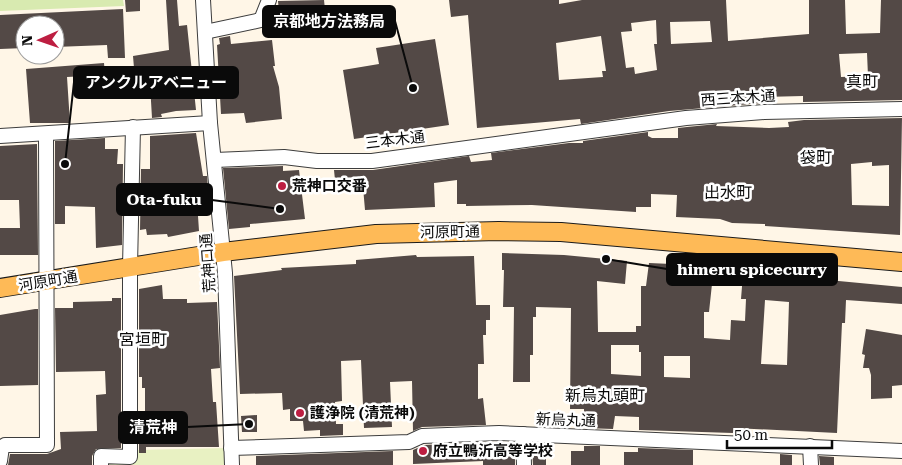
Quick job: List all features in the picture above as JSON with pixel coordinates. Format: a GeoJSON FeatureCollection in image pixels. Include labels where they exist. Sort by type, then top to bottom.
{"type":"FeatureCollection","features":[{"type":"Feature","properties":{"kind":"main road","name":"河原町通"},"geometry":{"type":"LineString","coordinates":[[0,288],[223,252],[376,234],[499,231],[561,232],[902,262]]}},
{"type":"Feature","properties":{"kind":"street","name":"荒神口通"},"geometry":{"type":"LineString","coordinates":[[203,0],[210,123],[223,252],[229,344],[232,465]]}},
{"type":"Feature","properties":{"kind":"street"},"geometry":{"type":"LineString","coordinates":[[205,32],[261,20],[269,0]]}},
{"type":"Feature","properties":{"kind":"street","name":"西三本木通"},"geometry":{"type":"LineString","coordinates":[[577,133],[686,118],[764,112],[902,109]]}},
{"type":"Feature","properties":{"kind":"street"},"geometry":{"type":"LineString","coordinates":[[0,136],[210,123]]}},
{"type":"Feature","properties":{"kind":"street"},"geometry":{"type":"LineString","coordinates":[[101,465],[101,456],[130,457],[130,267],[133,128]]}},
{"type":"Feature","properties":{"kind":"street","name":"三本木通"},"geometry":{"type":"LineString","coordinates":[[215,160],[284,158],[317,161],[372,161],[577,133]]}},
{"type":"Feature","properties":{"kind":"street"},"geometry":{"type":"LineString","coordinates":[[0,461],[2,447],[5,445],[47,445],[46,134]]}},
{"type":"Feature","properties":{"kind":"street"},"geometry":{"type":"LineString","coordinates":[[523,434],[524,465]]}},
{"type":"Feature","properties":{"kind":"street","name":"新烏丸通"},"geometry":{"type":"LineString","coordinates":[[231,448],[409,442],[422,436],[440,435],[523,434],[902,451]]}},
{"type":"Feature","properties":{"kind":"street"},"geometry":{"type":"LineString","coordinates":[[810,446],[811,465]]}},
{"type":"Feature","properties":{"kind":"green space"},"geometry":{"type":"Polygon","coordinates":[[[0,0],[123,0],[124,6],[0,11],[0,0]]]}},
{"type":"Feature","properties":{"kind":"green space"},"geometry":{"type":"Polygon","coordinates":[[[227,448],[228,465],[105,465],[105,463],[136,463],[136,450],[227,448]]]}},
{"type":"Feature","properties":{"kind":"building"},"geometry":{"type":"Polygon","coordinates":[[[125,0],[140,0],[140,11],[126,12],[125,0]]]}},
{"type":"Feature","properties":{"kind":"building"},"geometry":{"type":"Polygon","coordinates":[[[166,0],[177,0],[179,26],[187,25],[196,110],[176,111],[161,114],[162,117],[152,118],[149,67],[134,68],[133,56],[169,50],[166,0]]]}},
{"type":"Feature","properties":{"kind":"building"},"geometry":{"type":"Polygon","coordinates":[[[324,0],[326,19],[280,24],[278,1],[324,0]]]}},
{"type":"Feature","properties":{"kind":"building"},"geometry":{"type":"Polygon","coordinates":[[[449,0],[559,0],[559,4],[582,0],[726,0],[728,41],[809,34],[809,0],[845,0],[846,34],[880,33],[881,0],[902,0],[902,100],[803,102],[803,96],[763,97],[763,103],[669,111],[581,124],[580,119],[477,128],[468,15],[451,17],[449,0]],[[656,20],[631,23],[632,31],[621,32],[626,68],[634,67],[635,74],[657,70],[654,44],[657,44],[656,20]],[[710,21],[670,22],[671,44],[712,42],[710,21]],[[601,36],[556,43],[559,80],[603,77],[602,71],[606,71],[601,36]],[[867,53],[839,54],[841,77],[868,76],[867,53]]]}},
{"type":"Feature","properties":{"kind":"building"},"geometry":{"type":"Polygon","coordinates":[[[123,9],[125,58],[108,58],[107,45],[65,47],[65,15],[15,15],[15,48],[0,49],[0,15],[123,9]]]}},
{"type":"Feature","properties":{"kind":"building"},"geometry":{"type":"Polygon","coordinates":[[[230,36],[231,44],[272,40],[275,66],[273,66],[279,87],[282,119],[246,123],[244,113],[221,114],[217,45],[220,44],[219,38],[230,36]]]}},
{"type":"Feature","properties":{"kind":"building"},"geometry":{"type":"Polygon","coordinates":[[[435,39],[449,125],[354,139],[343,70],[379,64],[376,48],[435,39]]]}},
{"type":"Feature","properties":{"kind":"building"},"geometry":{"type":"Polygon","coordinates":[[[104,63],[105,75],[67,77],[70,123],[30,123],[26,69],[104,63]]]}},
{"type":"Feature","properties":{"kind":"building"},"geometry":{"type":"Polygon","coordinates":[[[902,118],[900,235],[765,226],[765,224],[732,223],[720,219],[676,217],[677,195],[651,194],[651,207],[636,207],[636,212],[532,205],[466,206],[466,204],[457,204],[457,180],[434,183],[435,207],[365,210],[363,187],[340,189],[339,180],[335,180],[334,170],[373,170],[469,156],[471,162],[492,160],[491,153],[569,143],[583,143],[583,141],[648,132],[648,136],[652,138],[678,138],[678,128],[717,124],[716,126],[789,127],[788,122],[902,118]],[[872,162],[851,164],[852,205],[889,206],[889,165],[872,166],[872,162]]]}},
{"type":"Feature","properties":{"kind":"building"},"geometry":{"type":"Polygon","coordinates":[[[196,133],[203,176],[207,176],[210,215],[198,216],[199,231],[168,237],[167,234],[147,235],[146,229],[140,230],[141,169],[150,169],[150,136],[196,133]]]}},
{"type":"Feature","properties":{"kind":"building"},"geometry":{"type":"Polygon","coordinates":[[[105,138],[105,149],[118,149],[117,164],[123,164],[122,245],[96,248],[95,207],[65,206],[65,224],[55,224],[55,141],[105,138]]]}},
{"type":"Feature","properties":{"kind":"building"},"geometry":{"type":"Polygon","coordinates":[[[37,144],[38,255],[0,255],[0,228],[20,228],[19,200],[0,200],[0,146],[37,144]]]}},
{"type":"Feature","properties":{"kind":"building"},"geometry":{"type":"Polygon","coordinates":[[[283,166],[283,171],[299,170],[305,219],[250,224],[250,227],[229,229],[223,168],[283,166]]]}},
{"type":"Feature","properties":{"kind":"building"},"geometry":{"type":"Polygon","coordinates":[[[502,253],[564,255],[627,261],[625,284],[597,281],[598,332],[636,332],[636,326],[641,326],[641,286],[646,286],[649,263],[717,266],[715,284],[712,284],[709,312],[704,312],[704,338],[730,340],[731,320],[745,321],[746,299],[741,299],[743,274],[828,277],[828,280],[902,287],[902,304],[846,300],[845,323],[842,323],[837,433],[734,428],[733,433],[639,430],[639,417],[615,416],[613,429],[584,428],[584,409],[570,409],[571,308],[536,307],[536,317],[533,317],[533,355],[530,355],[530,382],[513,382],[514,307],[503,307],[504,270],[502,270],[502,253]],[[765,300],[761,364],[787,365],[789,302],[765,300]],[[611,345],[611,374],[641,376],[641,352],[639,352],[639,345],[611,345]],[[664,356],[664,377],[690,378],[690,356],[664,356]]]}},
{"type":"Feature","properties":{"kind":"building"},"geometry":{"type":"Polygon","coordinates":[[[416,255],[417,257],[474,256],[476,305],[490,305],[490,320],[486,320],[486,335],[483,335],[484,364],[478,364],[478,399],[483,398],[486,425],[422,427],[413,431],[412,381],[390,382],[392,427],[364,428],[361,360],[341,361],[342,401],[335,402],[336,424],[343,424],[343,435],[320,436],[320,430],[304,431],[303,421],[290,421],[290,409],[283,410],[282,393],[240,394],[234,276],[282,270],[281,268],[356,264],[356,260],[416,255]]]}},
{"type":"Feature","properties":{"kind":"building"},"geometry":{"type":"Polygon","coordinates":[[[162,285],[163,299],[187,299],[187,303],[217,302],[220,368],[211,369],[213,402],[216,402],[219,447],[146,447],[146,453],[139,453],[139,416],[145,416],[145,388],[142,388],[142,377],[139,377],[139,289],[162,285]]]}},
{"type":"Feature","properties":{"kind":"building"},"geometry":{"type":"Polygon","coordinates":[[[112,298],[121,298],[121,448],[96,449],[92,456],[92,465],[8,465],[10,454],[47,454],[61,449],[60,432],[97,431],[96,395],[106,394],[105,371],[56,372],[55,308],[73,308],[73,302],[112,301],[112,298]]]}},
{"type":"Feature","properties":{"kind":"building"},"geometry":{"type":"Polygon","coordinates":[[[38,309],[38,385],[0,386],[0,315],[38,309]]]}},
{"type":"Feature","properties":{"kind":"building"},"geometry":{"type":"Polygon","coordinates":[[[866,329],[902,335],[902,385],[892,386],[892,398],[871,399],[871,375],[869,368],[863,368],[865,355],[862,354],[866,329]]]}},
{"type":"Feature","properties":{"kind":"building"},"geometry":{"type":"Polygon","coordinates":[[[257,415],[257,432],[242,432],[241,416],[257,415]]]}},
{"type":"Feature","properties":{"kind":"building"},"geometry":{"type":"Polygon","coordinates":[[[486,442],[508,443],[508,450],[515,450],[515,465],[483,465],[483,461],[413,464],[413,450],[424,445],[486,442]]]}},
{"type":"Feature","properties":{"kind":"building"},"geometry":{"type":"Polygon","coordinates":[[[584,446],[600,446],[600,465],[571,465],[571,451],[584,451],[584,446]]]}},
{"type":"Feature","properties":{"kind":"building"},"geometry":{"type":"Polygon","coordinates":[[[638,448],[693,450],[693,465],[624,465],[624,452],[638,452],[638,448]]]}},
{"type":"Feature","properties":{"kind":"building"},"geometry":{"type":"Polygon","coordinates":[[[546,449],[546,465],[533,465],[532,450],[546,449]]]}},
{"type":"Feature","properties":{"kind":"building"},"geometry":{"type":"Polygon","coordinates":[[[393,451],[393,465],[256,465],[256,456],[393,451]]]}},
{"type":"Feature","properties":{"kind":"building"},"geometry":{"type":"Polygon","coordinates":[[[780,454],[792,455],[792,465],[780,465],[780,454]]]}},
{"type":"Feature","properties":{"kind":"building"},"geometry":{"type":"Polygon","coordinates":[[[819,456],[834,457],[834,465],[820,465],[819,456]]]}},
{"type":"Feature","properties":{"kind":"place","name":"京都地方法務局"},"geometry":{"type":"Point","coordinates":[413,88]}},
{"type":"Feature","properties":{"kind":"place","name":"アンクルアベニュー"},"geometry":{"type":"Point","coordinates":[65,164]}},
{"type":"Feature","properties":{"kind":"place","name":"荒神口交番"},"geometry":{"type":"Point","coordinates":[282,186]}},
{"type":"Feature","properties":{"kind":"place","name":"Ota-fuku"},"geometry":{"type":"Point","coordinates":[280,209]}},
{"type":"Feature","properties":{"kind":"place","name":"himeru spicecurry"},"geometry":{"type":"Point","coordinates":[606,259]}},
{"type":"Feature","properties":{"kind":"place","name":"護浄院 (清荒神)"},"geometry":{"type":"Point","coordinates":[300,413]}},
{"type":"Feature","properties":{"kind":"place","name":"清荒神"},"geometry":{"type":"Point","coordinates":[249,424]}},
{"type":"Feature","properties":{"kind":"place","name":"府立鴨沂高等学校"},"geometry":{"type":"Point","coordinates":[423,451]}},
{"type":"Feature","properties":{"kind":"district","name":"真町"},"geometry":{"type":"Point","coordinates":[862,81]}},
{"type":"Feature","properties":{"kind":"district","name":"袋町"},"geometry":{"type":"Point","coordinates":[816,157]}},
{"type":"Feature","properties":{"kind":"district","name":"出水町"},"geometry":{"type":"Point","coordinates":[728,192]}},
{"type":"Feature","properties":{"kind":"district","name":"宮垣町"},"geometry":{"type":"Point","coordinates":[143,339]}},
{"type":"Feature","properties":{"kind":"district","name":"新烏丸頭町"},"geometry":{"type":"Point","coordinates":[605,395]}}]}
